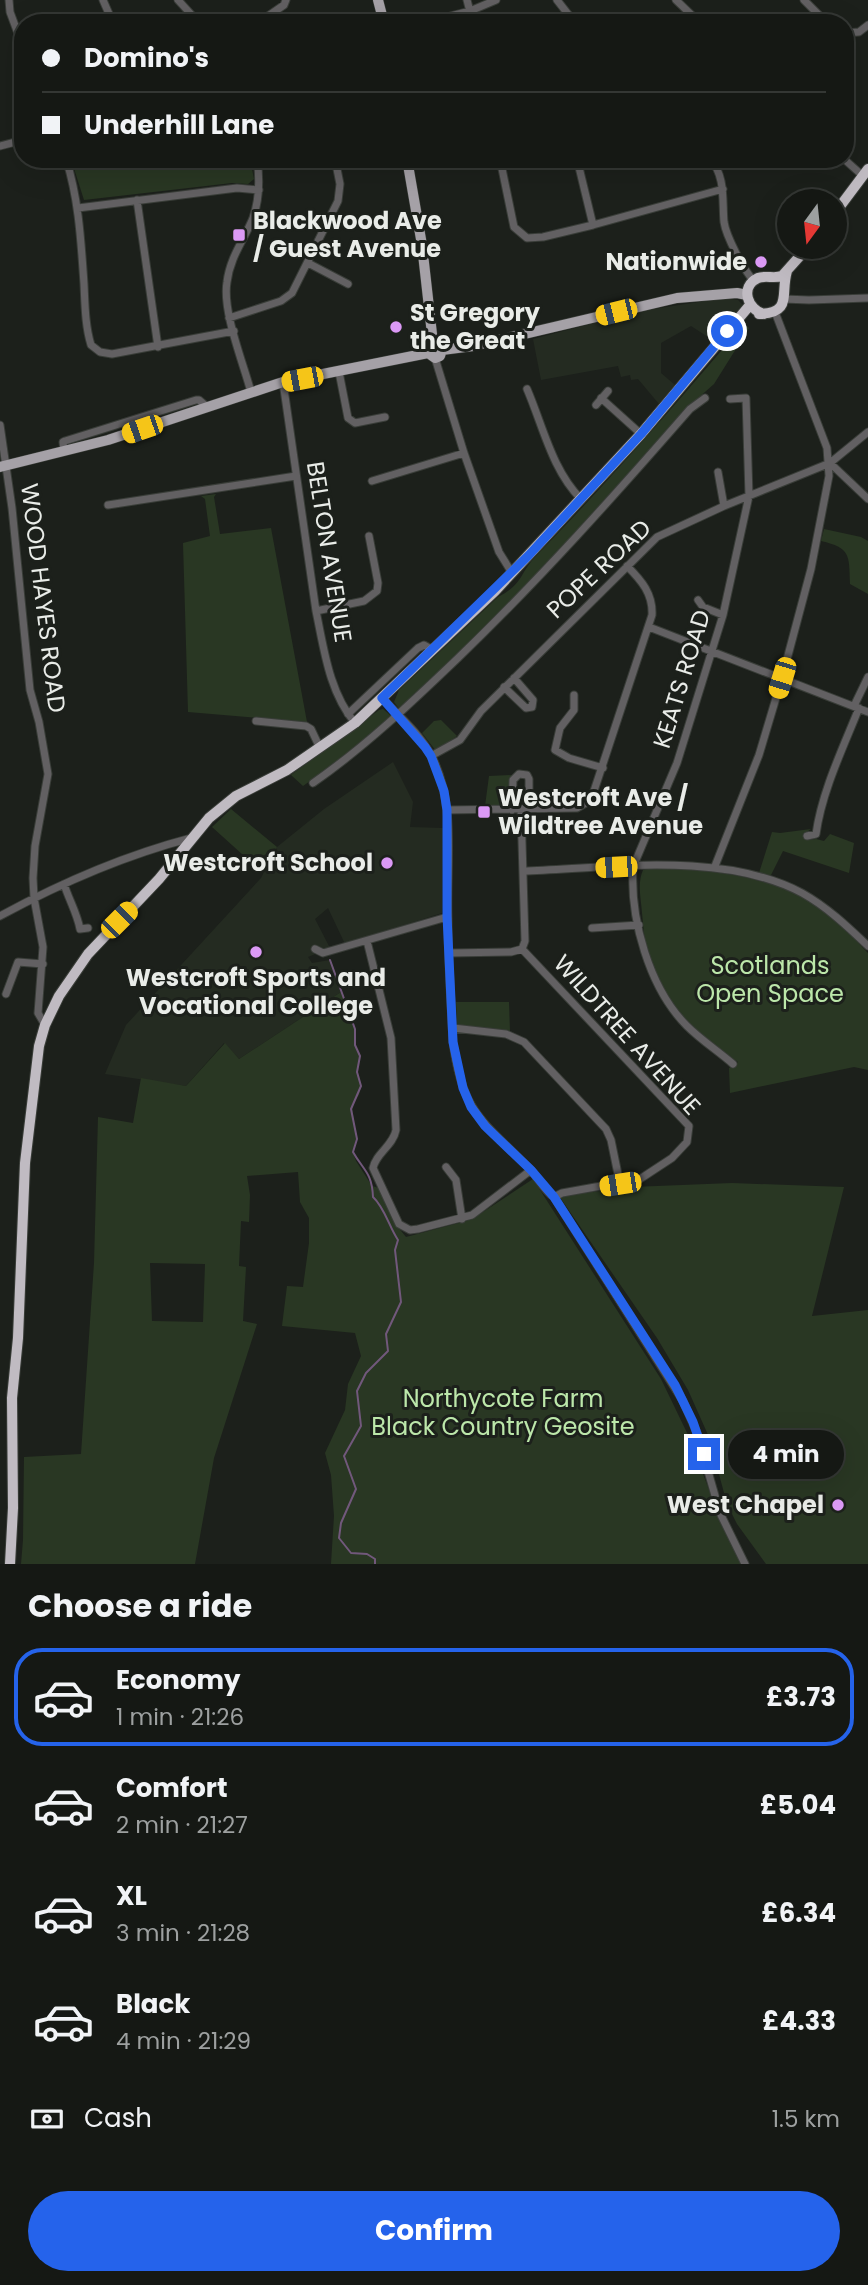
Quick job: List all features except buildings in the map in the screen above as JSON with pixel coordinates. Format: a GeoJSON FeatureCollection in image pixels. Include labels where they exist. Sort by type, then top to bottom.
{"type":"FeatureCollection","features":[{"type":"Feature","properties":{"kind":"highway"},"geometry":{"type":"LineString","coordinates":[[847,197],[865,173]]}},
{"type":"Feature","properties":{"kind":"highway"},"geometry":{"type":"LineString","coordinates":[[10,1564],[13,1508],[11,1418],[18,1325],[23,1188],[34,1077],[45,1025],[66,984],[88,954],[159,879],[209,818],[236,796],[286,770],[320,748],[351,718],[382,698],[512,573],[641,434],[739,318],[754,281],[764,277],[779,277],[798,259]]}},
{"type":"Feature","properties":{"kind":"highway"},"geometry":{"type":"LineString","coordinates":[[739,318],[770,313],[781,306],[788,271]]}},
{"type":"Feature","properties":{"kind":"highway"},"geometry":{"type":"LineString","coordinates":[[772,278],[780,283],[784,294]]}},
{"type":"Feature","properties":{"kind":"highway"},"geometry":{"type":"LineString","coordinates":[[748,300],[757,312],[770,313]]}},
{"type":"Feature","properties":{"kind":"main road"},"geometry":{"type":"LineString","coordinates":[[409,168],[422,245],[435,351]]}},
{"type":"Feature","properties":{"kind":"main road"},"geometry":{"type":"LineString","coordinates":[[3,466],[128,434],[283,382],[435,351],[473,346],[677,298],[727,293],[748,300]]}},
{"type":"Feature","properties":{"kind":"street"},"geometry":{"type":"LineString","coordinates":[[9,0],[14,23]]}},
{"type":"Feature","properties":{"kind":"street"},"geometry":{"type":"LineString","coordinates":[[178,0],[191,14]]}},
{"type":"Feature","properties":{"kind":"street"},"geometry":{"type":"LineString","coordinates":[[271,14],[284,5],[286,0]]}},
{"type":"Feature","properties":{"kind":"street"},"geometry":{"type":"LineString","coordinates":[[467,0],[471,14]]}},
{"type":"Feature","properties":{"kind":"street"},"geometry":{"type":"LineString","coordinates":[[458,14],[496,0]]}},
{"type":"Feature","properties":{"kind":"street"},"geometry":{"type":"LineString","coordinates":[[557,0],[568,14]]}},
{"type":"Feature","properties":{"kind":"street"},"geometry":{"type":"LineString","coordinates":[[676,0],[691,14]]}},
{"type":"Feature","properties":{"kind":"street"},"geometry":{"type":"LineString","coordinates":[[804,0],[818,14]]}},
{"type":"Feature","properties":{"kind":"street"},"geometry":{"type":"LineString","coordinates":[[69,168],[78,208],[85,310],[91,345],[100,352],[113,354],[234,331]]}},
{"type":"Feature","properties":{"kind":"street"},"geometry":{"type":"LineString","coordinates":[[251,392],[229,318],[226,289],[236,249],[252,218],[259,190],[258,168]]}},
{"type":"Feature","properties":{"kind":"street"},"geometry":{"type":"LineString","coordinates":[[229,318],[286,299],[292,293],[338,201],[340,184],[337,168]]}},
{"type":"Feature","properties":{"kind":"street"},"geometry":{"type":"LineString","coordinates":[[502,168],[514,227],[527,238],[543,237],[593,225],[723,189]]}},
{"type":"Feature","properties":{"kind":"street"},"geometry":{"type":"LineString","coordinates":[[580,168],[593,225]]}},
{"type":"Feature","properties":{"kind":"street"},"geometry":{"type":"LineString","coordinates":[[715,168],[723,189],[727,234],[754,281]]}},
{"type":"Feature","properties":{"kind":"street"},"geometry":{"type":"LineString","coordinates":[[78,208],[237,188],[259,190]]}},
{"type":"Feature","properties":{"kind":"street"},"geometry":{"type":"LineString","coordinates":[[137,200],[158,347]]}},
{"type":"Feature","properties":{"kind":"street"},"geometry":{"type":"LineString","coordinates":[[309,263],[348,284]]}},
{"type":"Feature","properties":{"kind":"street"},"geometry":{"type":"LineString","coordinates":[[784,294],[809,300],[868,298]]}},
{"type":"Feature","properties":{"kind":"street"},"geometry":{"type":"LineString","coordinates":[[715,866],[758,755],[782,678],[811,569],[829,476],[827,448],[770,313]]}},
{"type":"Feature","properties":{"kind":"street"},"geometry":{"type":"LineString","coordinates":[[435,351],[464,453],[499,552],[512,573]]}},
{"type":"Feature","properties":{"kind":"street"},"geometry":{"type":"LineString","coordinates":[[339,372],[348,418],[355,423],[385,417]]}},
{"type":"Feature","properties":{"kind":"street","name":"BELTON AVENUE"},"geometry":{"type":"LineString","coordinates":[[283,382],[316,611],[328,667],[340,702],[351,718]]}},
{"type":"Feature","properties":{"kind":"street"},"geometry":{"type":"LineString","coordinates":[[527,389],[554,457],[574,492],[581,499]]}},
{"type":"Feature","properties":{"kind":"street"},"geometry":{"type":"LineString","coordinates":[[608,391],[599,401],[641,434]]}},
{"type":"Feature","properties":{"kind":"street"},"geometry":{"type":"LineString","coordinates":[[313,782],[352,756],[507,611],[601,511],[690,409],[705,398]]}},
{"type":"Feature","properties":{"kind":"street","name":"KEATS ROAD"},"geometry":{"type":"LineString","coordinates":[[633,867],[677,763],[713,651],[749,496],[746,398],[730,399]]}},
{"type":"Feature","properties":{"kind":"street","name":"WOOD HAYES ROAD"},"geometry":{"type":"LineString","coordinates":[[0,425],[30,690],[48,774],[35,846],[34,898],[43,947],[38,1013],[45,1025]]}},
{"type":"Feature","properties":{"kind":"street","name":"POPE ROAD"},"geometry":{"type":"LineString","coordinates":[[431,756],[460,740],[481,711],[504,687],[657,537],[724,506],[830,463],[868,432]]}},
{"type":"Feature","properties":{"kind":"street"},"geometry":{"type":"LineString","coordinates":[[372,481],[464,453]]}},
{"type":"Feature","properties":{"kind":"street"},"geometry":{"type":"LineString","coordinates":[[830,463],[868,499]]}},
{"type":"Feature","properties":{"kind":"street"},"geometry":{"type":"LineString","coordinates":[[718,472],[724,506]]}},
{"type":"Feature","properties":{"kind":"street"},"geometry":{"type":"LineString","coordinates":[[108,505],[296,476]]}},
{"type":"Feature","properties":{"kind":"street"},"geometry":{"type":"LineString","coordinates":[[316,611],[364,601],[377,592],[378,583],[368,533]]}},
{"type":"Feature","properties":{"kind":"street"},"geometry":{"type":"LineString","coordinates":[[447,810],[583,807],[594,796],[649,627],[652,604],[642,581],[627,566]]}},
{"type":"Feature","properties":{"kind":"street"},"geometry":{"type":"LineString","coordinates":[[698,600],[703,607],[723,615]]}},
{"type":"Feature","properties":{"kind":"street"},"geometry":{"type":"LineString","coordinates":[[649,627],[868,712]]}},
{"type":"Feature","properties":{"kind":"street"},"geometry":{"type":"LineString","coordinates":[[351,718],[418,648],[424,645],[433,650]]}},
{"type":"Feature","properties":{"kind":"street"},"geometry":{"type":"LineString","coordinates":[[816,834],[818,821],[868,677]]}},
{"type":"Feature","properties":{"kind":"street"},"geometry":{"type":"LineString","coordinates":[[504,687],[526,708],[532,707],[533,700],[514,678]]}},
{"type":"Feature","properties":{"kind":"street"},"geometry":{"type":"LineString","coordinates":[[574,695],[574,713],[561,728],[555,751],[603,768]]}},
{"type":"Feature","properties":{"kind":"street"},"geometry":{"type":"LineString","coordinates":[[382,698],[431,756],[442,783],[447,810],[447,916],[453,1028],[459,1075],[471,1107],[485,1126],[531,1170],[554,1197],[684,1401],[697,1433],[720,1513],[746,1564]]}},
{"type":"Feature","properties":{"kind":"street"},"geometry":{"type":"LineString","coordinates":[[256,721],[306,726],[311,729],[320,748]]}},
{"type":"Feature","properties":{"kind":"street","name":"WILDTREE AVENUE"},"geometry":{"type":"LineString","coordinates":[[512,810],[513,780],[519,774],[527,775],[523,949],[689,1126],[687,1142],[672,1158],[640,1179],[562,1193],[554,1197]]}},
{"type":"Feature","properties":{"kind":"street"},"geometry":{"type":"LineString","coordinates":[[807,836],[816,834],[825,838]]}},
{"type":"Feature","properties":{"kind":"street"},"geometry":{"type":"LineString","coordinates":[[0,916],[64,884],[170,843],[191,838]]}},
{"type":"Feature","properties":{"kind":"street"},"geometry":{"type":"LineString","coordinates":[[523,871],[715,866],[760,876],[801,893],[836,916],[868,946]]}},
{"type":"Feature","properties":{"kind":"street"},"geometry":{"type":"LineString","coordinates":[[633,867],[633,892],[651,973],[686,1025],[733,1064]]}},
{"type":"Feature","properties":{"kind":"street"},"geometry":{"type":"LineString","coordinates":[[64,884],[77,913],[80,929],[88,928]]}},
{"type":"Feature","properties":{"kind":"street"},"geometry":{"type":"LineString","coordinates":[[315,949],[323,953],[447,916]]}},
{"type":"Feature","properties":{"kind":"street"},"geometry":{"type":"LineString","coordinates":[[600,938],[595,928],[639,925]]}},
{"type":"Feature","properties":{"kind":"street"},"geometry":{"type":"LineString","coordinates":[[367,941],[391,1038],[396,1130],[392,1142],[374,1162],[373,1168],[400,1224],[405,1229],[418,1229],[462,1219],[479,1212],[531,1170]]}},
{"type":"Feature","properties":{"kind":"street"},"geometry":{"type":"LineString","coordinates":[[449,953],[511,952],[523,949]]}},
{"type":"Feature","properties":{"kind":"street"},"geometry":{"type":"LineString","coordinates":[[6,994],[18,962],[43,964]]}},
{"type":"Feature","properties":{"kind":"street"},"geometry":{"type":"LineString","coordinates":[[453,1028],[506,1034],[524,1042],[606,1129],[611,1140],[620,1184]]}},
{"type":"Feature","properties":{"kind":"street"},"geometry":{"type":"LineString","coordinates":[[446,1167],[456,1180],[462,1219]]}},
{"type":"Feature","properties":{"kind":"shaded area"},"geometry":{"type":"Polygon","coordinates":[[[725,298],[738,300],[744,306],[722,331],[718,327],[708,337],[691,326],[661,343],[661,373],[675,385],[659,404],[638,379],[631,380],[630,375],[621,377],[618,366],[541,380],[533,339],[640,311],[725,298]]]}},
{"type":"Feature","properties":{"kind":"shaded area","name":"Westcroft Sports and Vocational College"},"geometry":{"type":"Polygon","coordinates":[[[393,762],[413,802],[410,827],[443,828],[442,913],[345,944],[328,908],[315,919],[330,948],[308,957],[312,963],[330,960],[341,992],[239,1059],[224,1043],[186,1086],[105,1074],[126,1025],[261,878],[277,847],[324,809],[393,762]]]}},
{"type":"Feature","properties":{"kind":"green space"},"geometry":{"type":"Polygon","coordinates":[[[74,168],[252,168],[254,179],[248,184],[232,183],[84,200],[74,168]]]}},
{"type":"Feature","properties":{"kind":"green space"},"geometry":{"type":"Polygon","coordinates":[[[744,324],[749,328],[714,384],[688,407],[535,577],[400,710],[394,702],[399,690],[498,597],[517,583],[531,561],[590,499],[744,324]]]}},
{"type":"Feature","properties":{"kind":"green space"},"geometry":{"type":"Polygon","coordinates":[[[216,494],[214,497],[220,534],[271,528],[307,722],[188,712],[183,543],[210,536],[205,499],[201,496],[216,494]]]}},
{"type":"Feature","properties":{"kind":"green space"},"geometry":{"type":"Polygon","coordinates":[[[824,529],[868,541],[868,594],[850,584],[846,554],[838,547],[821,541],[824,529]]]}},
{"type":"Feature","properties":{"kind":"green space"},"geometry":{"type":"Polygon","coordinates":[[[383,709],[390,715],[390,720],[359,746],[303,786],[291,775],[379,710],[383,709]]]}},
{"type":"Feature","properties":{"kind":"green space"},"geometry":{"type":"Polygon","coordinates":[[[441,720],[457,736],[436,751],[422,733],[434,721],[441,720]]]}},
{"type":"Feature","properties":{"kind":"green space"},"geometry":{"type":"Polygon","coordinates":[[[512,775],[506,806],[485,806],[489,776],[512,775]]]}},
{"type":"Feature","properties":{"kind":"green space"},"geometry":{"type":"Polygon","coordinates":[[[231,809],[277,847],[263,873],[212,827],[231,809]]]}},
{"type":"Feature","properties":{"kind":"green space"},"geometry":{"type":"Polygon","coordinates":[[[811,829],[804,834],[808,840],[824,841],[830,834],[854,843],[849,873],[783,851],[770,877],[759,873],[772,832],[811,829]]]}},
{"type":"Feature","properties":{"kind":"green space","name":"Scotlands Open Space"},"geometry":{"type":"Polygon","coordinates":[[[654,868],[725,874],[770,884],[813,904],[834,918],[868,953],[868,1070],[854,1067],[730,1093],[729,1068],[738,1062],[700,1034],[678,1012],[660,986],[650,965],[645,943],[640,886],[643,870],[654,868]]]}},
{"type":"Feature","properties":{"kind":"green space","name":"Northycote Farm Black Country Geosite"},"geometry":{"type":"Polygon","coordinates":[[[341,992],[355,1029],[355,1045],[360,1056],[357,1072],[361,1086],[352,1105],[356,1139],[353,1152],[372,1186],[379,1188],[397,1226],[406,1237],[466,1221],[533,1179],[661,1379],[690,1439],[724,1530],[744,1564],[331,1564],[334,1516],[331,1475],[325,1453],[345,1410],[348,1384],[361,1356],[355,1333],[282,1326],[287,1286],[303,1287],[309,1243],[309,1218],[300,1202],[298,1172],[247,1176],[250,1195],[249,1222],[241,1221],[239,1266],[246,1267],[243,1321],[257,1324],[214,1458],[195,1564],[21,1564],[24,1457],[81,1454],[94,1263],[98,1117],[133,1123],[141,1078],[186,1086],[225,1043],[239,1059],[341,992]],[[150,1263],[152,1321],[203,1322],[205,1264],[150,1263]]]}},
{"type":"Feature","properties":{"kind":"green space"},"geometry":{"type":"Polygon","coordinates":[[[456,1002],[509,1002],[510,1032],[461,1027],[457,1024],[456,1002]]]}},
{"type":"Feature","properties":{"kind":"green space"},"geometry":{"type":"Polygon","coordinates":[[[732,1183],[844,1187],[812,1316],[868,1310],[868,1564],[766,1564],[737,1524],[727,1504],[709,1437],[688,1390],[657,1338],[559,1196],[632,1187],[732,1183]]]}},
{"type":"Feature","properties":{"kind":"waterway"},"geometry":{"type":"LineString","coordinates":[[330,960],[355,1029],[355,1045],[360,1056],[357,1072],[361,1086],[351,1109],[357,1139],[353,1152],[369,1177],[373,1197],[398,1240],[395,1250],[401,1302],[386,1334],[388,1351],[366,1373],[357,1391],[361,1426],[344,1456],[356,1489],[341,1523],[339,1538],[351,1553],[367,1554],[375,1559],[375,1564]]}},
{"type":"Feature","properties":{"kind":"place","name":"Blackwood Ave / Guest Avenue"},"geometry":{"type":"Point","coordinates":[239,235]}},
{"type":"Feature","properties":{"kind":"place","name":"Nationwide"},"geometry":{"type":"Point","coordinates":[761,262]}},
{"type":"Feature","properties":{"kind":"place","name":"St Gregory the Great"},"geometry":{"type":"Point","coordinates":[396,327]}},
{"type":"Feature","properties":{"kind":"place","name":"Westcroft Ave / Wildtree Avenue"},"geometry":{"type":"Point","coordinates":[484,812]}},
{"type":"Feature","properties":{"kind":"place","name":"Westcroft School"},"geometry":{"type":"Point","coordinates":[387,863]}},
{"type":"Feature","properties":{"kind":"place","name":"Westcroft Sports and Vocational College"},"geometry":{"type":"Point","coordinates":[256,952]}},
{"type":"Feature","properties":{"kind":"place","name":"West Chapel"},"geometry":{"type":"Point","coordinates":[838,1505]}},
{"type":"Feature","properties":{"kind":"route"},"geometry":{"type":"LineString","coordinates":[[704,1454],[693,1422],[675,1385],[556,1204],[554,1197],[531,1170],[485,1126],[471,1107],[459,1075],[453,1042],[447,916],[447,810],[444,791],[440,776],[425,747],[382,698],[529,555],[641,434],[727,331]]}}]}
